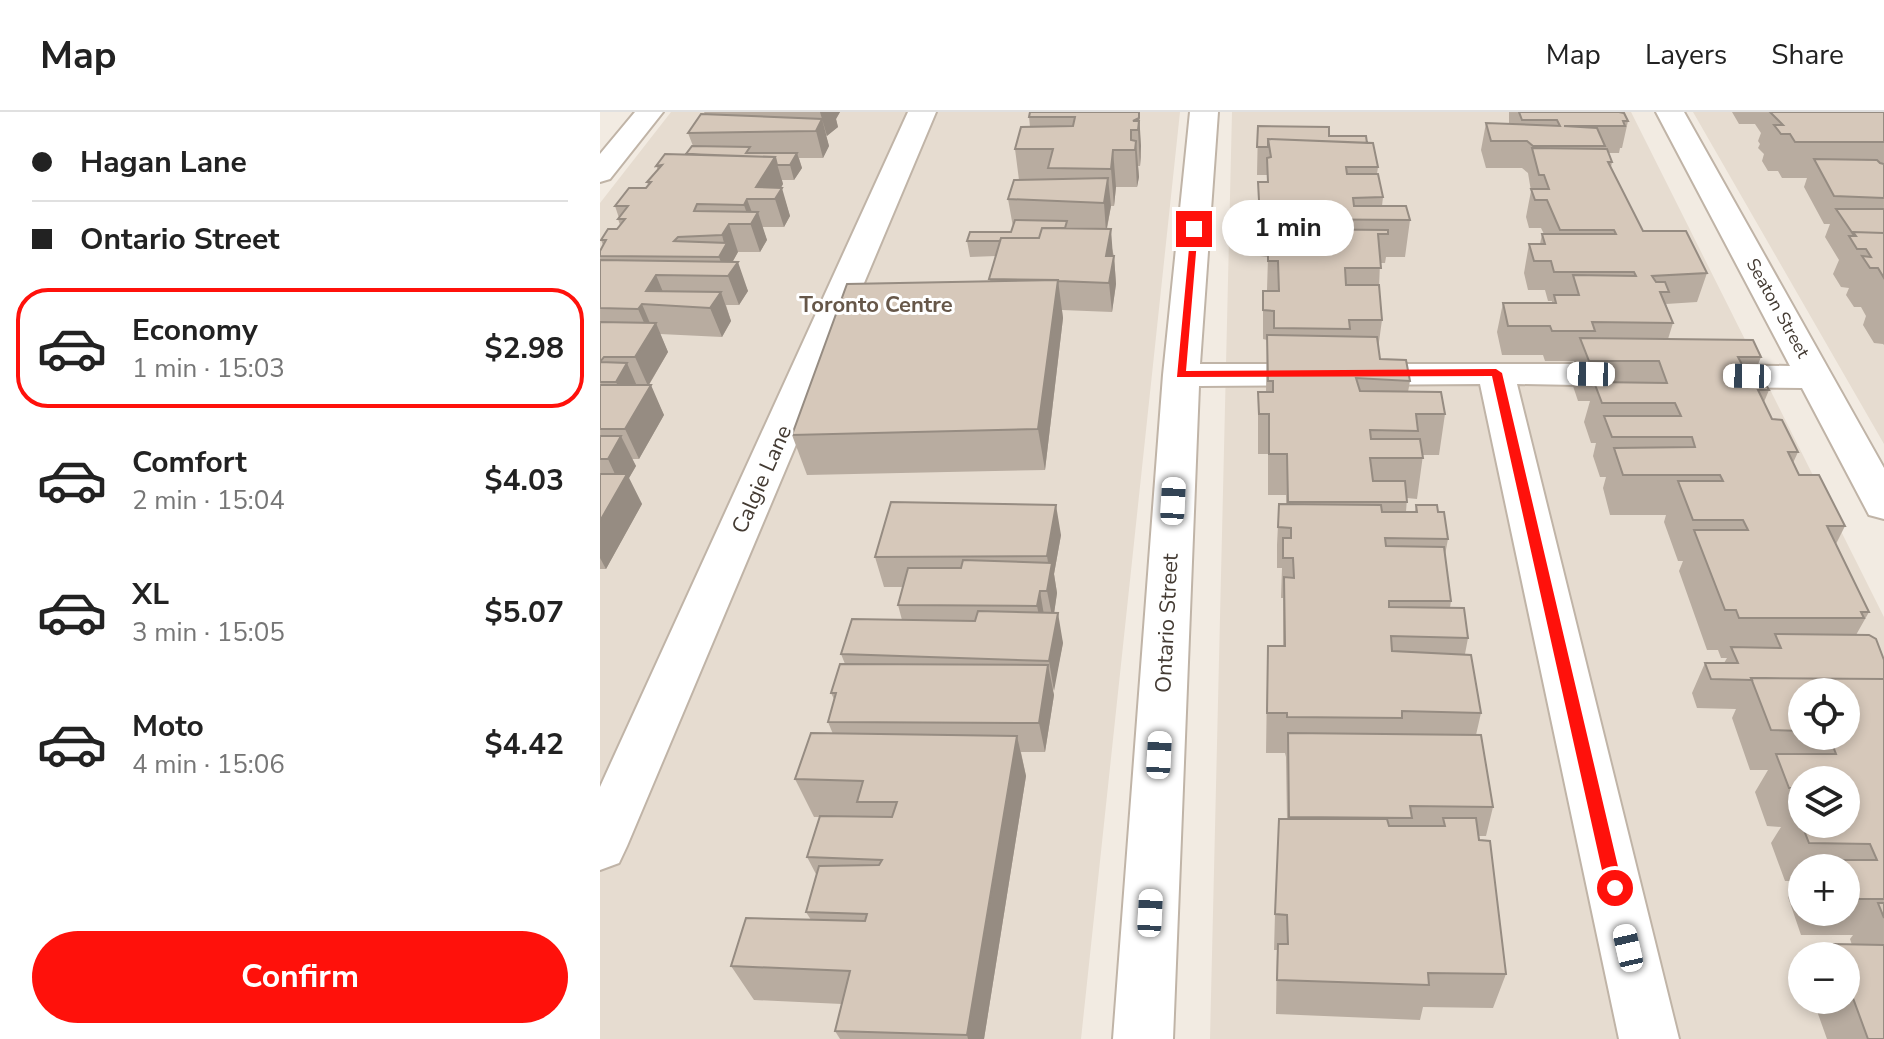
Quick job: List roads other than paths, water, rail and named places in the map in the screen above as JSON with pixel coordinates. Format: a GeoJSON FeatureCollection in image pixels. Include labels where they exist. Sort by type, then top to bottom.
{"type":"FeatureCollection","features":[{"type":"Feature","properties":{"kind":"street"},"geometry":{"type":"LineString","coordinates":[[600,173],[649,112]]}},
{"type":"Feature","properties":{"kind":"street","name":"Calgie Lane"},"geometry":{"type":"LineString","coordinates":[[600,846],[922,112]]}},
{"type":"Feature","properties":{"kind":"street","name":"Ontario Street"},"geometry":{"type":"LineString","coordinates":[[1143,1039],[1181,375],[1204,112]]}},
{"type":"Feature","properties":{"kind":"street","name":"Seaton Street"},"geometry":{"type":"LineString","coordinates":[[1670,112],[1884,505]]}},
{"type":"Feature","properties":{"kind":"street"},"geometry":{"type":"LineString","coordinates":[[1496,373],[1649,1039]]}},
{"type":"Feature","properties":{"kind":"street"},"geometry":{"type":"LineString","coordinates":[[1181,375],[1496,373],[1816,377]]}},
{"type":"Feature","properties":{"kind":"district","name":"Toronto Centre"},"geometry":{"type":"Point","coordinates":[876,304]}}]}
